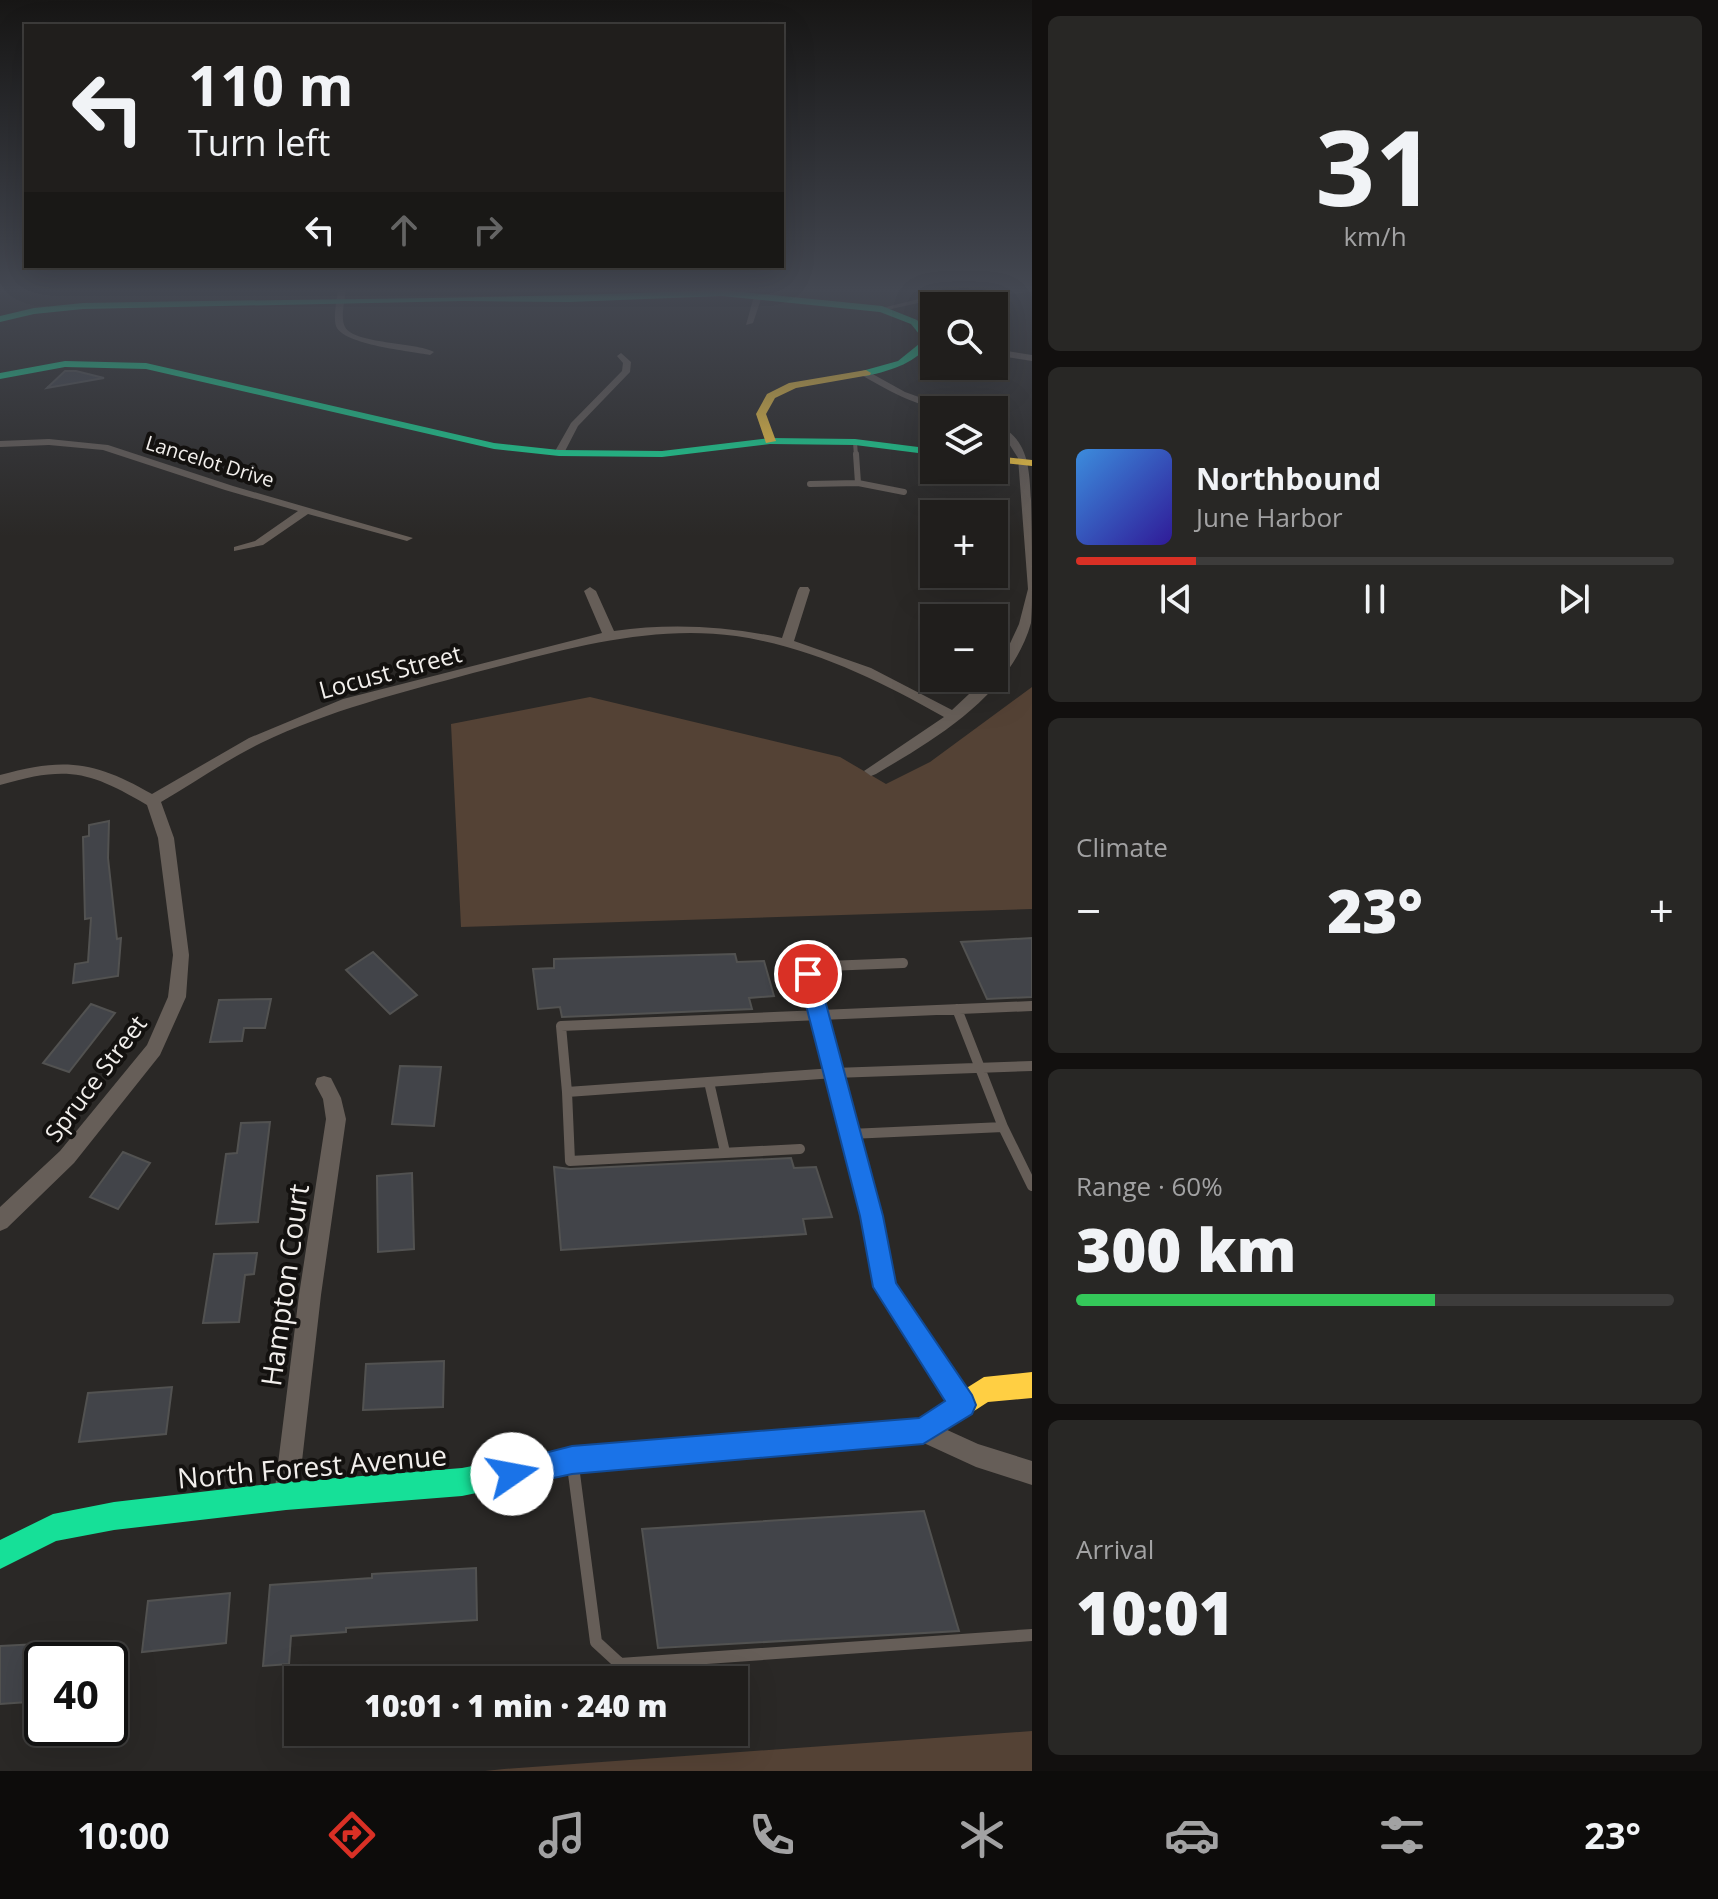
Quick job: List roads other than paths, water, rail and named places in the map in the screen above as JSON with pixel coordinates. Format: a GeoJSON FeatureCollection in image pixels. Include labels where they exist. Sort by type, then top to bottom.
{"type":"FeatureCollection","features":[{"type":"Feature","properties":{"kind":"street"},"geometry":{"type":"LineString","coordinates":[[0,376],[24,372]]}},
{"type":"Feature","properties":{"kind":"street"},"geometry":{"type":"LineString","coordinates":[[171,372],[494,446],[559,453],[662,454],[770,441],[855,442],[920,450]]}},
{"type":"Feature","properties":{"kind":"street"},"geometry":{"type":"LineString","coordinates":[[559,453],[574,425],[626,372]]}},
{"type":"Feature","properties":{"kind":"street"},"geometry":{"type":"LineString","coordinates":[[770,441],[760,423],[760,413],[762,405],[775,393],[806,382],[873,372]]}},
{"type":"Feature","properties":{"kind":"street"},"geometry":{"type":"LineString","coordinates":[[866,374],[920,401]]}},
{"type":"Feature","properties":{"kind":"street"},"geometry":{"type":"LineString","coordinates":[[871,771],[954,717],[1005,665],[1024,630],[1032,590],[1028,463],[1008,436]]}},
{"type":"Feature","properties":{"kind":"street","name":"Lancelot Drive"},"geometry":{"type":"LineString","coordinates":[[0,444],[72,443],[104,447],[407,538]]}},
{"type":"Feature","properties":{"kind":"street"},"geometry":{"type":"LineString","coordinates":[[1008,461],[1028,463]]}},
{"type":"Feature","properties":{"kind":"street"},"geometry":{"type":"LineString","coordinates":[[238,549],[259,543],[308,509]]}},
{"type":"Feature","properties":{"kind":"street"},"geometry":{"type":"LineString","coordinates":[[787,642],[804,590]]}},
{"type":"Feature","properties":{"kind":"street"},"geometry":{"type":"LineString","coordinates":[[590,591],[609,635]]}},
{"type":"Feature","properties":{"kind":"street","name":"Locust Street"},"geometry":{"type":"LineString","coordinates":[[152,801],[254,741],[348,702],[609,635],[705,630],[787,642],[875,673],[954,717]]}},
{"type":"Feature","properties":{"kind":"street"},"geometry":{"type":"LineString","coordinates":[[0,780],[28,772],[75,768],[116,780],[152,801]]}},
{"type":"Feature","properties":{"kind":"street","name":"Spruce Street"},"geometry":{"type":"LineString","coordinates":[[0,1221],[67,1157],[154,1050],[177,997],[181,955],[176,897],[166,838],[157,807],[152,801]]}},
{"type":"Feature","properties":{"kind":"street","name":"Hampton Court"},"geometry":{"type":"LineString","coordinates":[[286,1496],[310,1295],[336,1119],[332,1098],[324,1084]]}},
{"type":"Feature","properties":{"kind":"street","name":"North Forest Avenue"},"geometry":{"type":"LineString","coordinates":[[0,1555],[53,1528],[114,1516],[286,1496],[462,1482],[572,1460],[923,1431],[984,1390],[1032,1385]]}},
{"type":"Feature","properties":{"kind":"street","name":"North Forest Avenue"},"geometry":{"type":"LineString","coordinates":[[923,1431],[976,1455],[1032,1473]]}},
{"type":"Feature","properties":{"kind":"lane"},"geometry":{"type":"LineString","coordinates":[[855,442],[858,483]]}},
{"type":"Feature","properties":{"kind":"lane"},"geometry":{"type":"LineString","coordinates":[[810,484],[858,483],[904,492]]}},
{"type":"Feature","properties":{"kind":"lane"},"geometry":{"type":"LineString","coordinates":[[903,963],[827,966],[808,974],[872,1216],[885,1287],[963,1405]]}},
{"type":"Feature","properties":{"kind":"lane"},"geometry":{"type":"LineString","coordinates":[[800,1149],[570,1161],[561,1026],[1032,1006]]}},
{"type":"Feature","properties":{"kind":"lane"},"geometry":{"type":"LineString","coordinates":[[957,1009],[1003,1127],[1032,1186]]}},
{"type":"Feature","properties":{"kind":"lane"},"geometry":{"type":"LineString","coordinates":[[567,1092],[834,1073],[1032,1066]]}},
{"type":"Feature","properties":{"kind":"lane"},"geometry":{"type":"LineString","coordinates":[[709,1082],[725,1152]]}},
{"type":"Feature","properties":{"kind":"lane"},"geometry":{"type":"LineString","coordinates":[[850,1134],[1003,1127]]}},
{"type":"Feature","properties":{"kind":"lane"},"geometry":{"type":"LineString","coordinates":[[572,1460],[596,1642],[620,1664],[1032,1635]]}}]}
